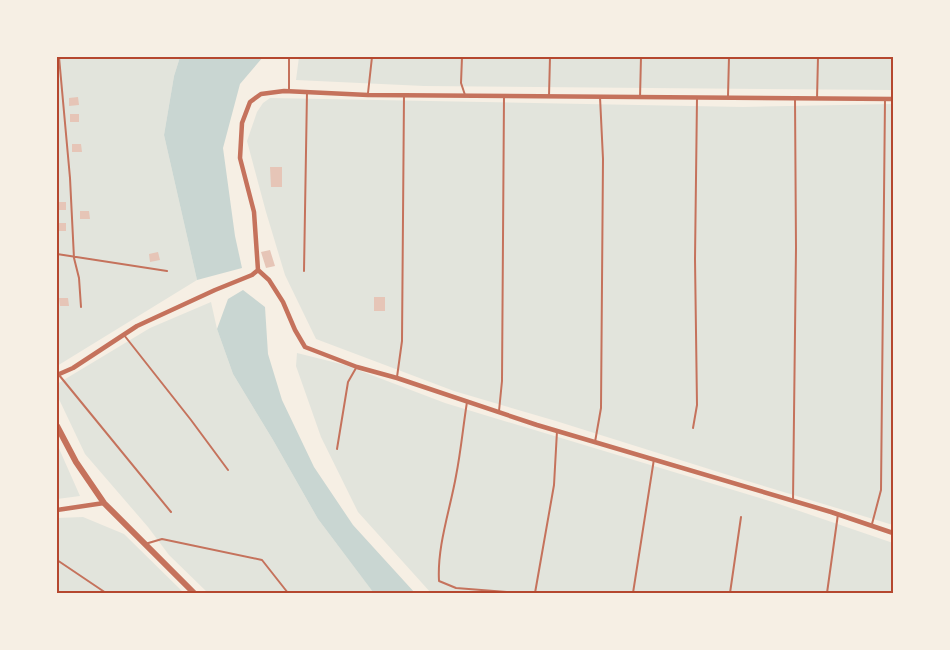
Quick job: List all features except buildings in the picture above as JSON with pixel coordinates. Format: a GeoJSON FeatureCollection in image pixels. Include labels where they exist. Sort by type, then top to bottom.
{"type":"FeatureCollection","features":[{"type":"Feature","properties":{"kind":"street"},"geometry":{"type":"LineString","coordinates":[[893,99],[368,95],[307,92],[261,94],[250,102],[242,123],[240,158],[254,212],[258,270],[269,280],[283,302],[305,347],[499,413],[838,514],[893,533]]}},
{"type":"Feature","properties":{"kind":"street"},"geometry":{"type":"LineString","coordinates":[[58,375],[137,326],[252,275],[258,270]]}},
{"type":"Feature","properties":{"kind":"street"},"geometry":{"type":"LineString","coordinates":[[57,426],[76,462],[104,503],[194,593]]}},
{"type":"Feature","properties":{"kind":"street"},"geometry":{"type":"LineString","coordinates":[[57,510],[104,503]]}},
{"type":"Feature","properties":{"kind":"lane"},"geometry":{"type":"LineString","coordinates":[[59,57],[70,178],[74,258],[79,278],[81,307]]}},
{"type":"Feature","properties":{"kind":"lane"},"geometry":{"type":"LineString","coordinates":[[289,92],[290,57]]}},
{"type":"Feature","properties":{"kind":"lane"},"geometry":{"type":"LineString","coordinates":[[368,95],[372,57]]}},
{"type":"Feature","properties":{"kind":"lane"},"geometry":{"type":"LineString","coordinates":[[462,57],[461,83],[465,96]]}},
{"type":"Feature","properties":{"kind":"lane"},"geometry":{"type":"LineString","coordinates":[[549,97],[550,57]]}},
{"type":"Feature","properties":{"kind":"lane"},"geometry":{"type":"LineString","coordinates":[[640,57],[640,98]]}},
{"type":"Feature","properties":{"kind":"lane"},"geometry":{"type":"LineString","coordinates":[[728,98],[729,57]]}},
{"type":"Feature","properties":{"kind":"lane"},"geometry":{"type":"LineString","coordinates":[[818,57],[818,99]]}},
{"type":"Feature","properties":{"kind":"lane"},"geometry":{"type":"LineString","coordinates":[[304,271],[307,92]]}},
{"type":"Feature","properties":{"kind":"lane"},"geometry":{"type":"LineString","coordinates":[[397,378],[402,341],[404,95]]}},
{"type":"Feature","properties":{"kind":"lane"},"geometry":{"type":"LineString","coordinates":[[499,413],[502,381],[504,96]]}},
{"type":"Feature","properties":{"kind":"lane"},"geometry":{"type":"LineString","coordinates":[[595,442],[601,408],[603,159],[600,97]]}},
{"type":"Feature","properties":{"kind":"lane"},"geometry":{"type":"LineString","coordinates":[[693,428],[697,405],[695,259],[697,98]]}},
{"type":"Feature","properties":{"kind":"lane"},"geometry":{"type":"LineString","coordinates":[[793,501],[795,99]]}},
{"type":"Feature","properties":{"kind":"lane"},"geometry":{"type":"LineString","coordinates":[[871,525],[881,490],[885,99]]}},
{"type":"Feature","properties":{"kind":"lane"},"geometry":{"type":"LineString","coordinates":[[57,254],[167,272]]}},
{"type":"Feature","properties":{"kind":"lane"},"geometry":{"type":"LineString","coordinates":[[124,335],[192,420],[228,470]]}},
{"type":"Feature","properties":{"kind":"lane"},"geometry":{"type":"LineString","coordinates":[[336,450],[348,382],[357,366]]}},
{"type":"Feature","properties":{"kind":"lane"},"geometry":{"type":"LineString","coordinates":[[58,375],[171,512]]}},
{"type":"Feature","properties":{"kind":"lane"},"geometry":{"type":"LineString","coordinates":[[467,402],[456,475],[441,549],[439,582],[456,588],[521,593]]}},
{"type":"Feature","properties":{"kind":"lane"},"geometry":{"type":"LineString","coordinates":[[535,593],[554,485],[557,431]]}},
{"type":"Feature","properties":{"kind":"lane"},"geometry":{"type":"LineString","coordinates":[[633,593],[654,459]]}},
{"type":"Feature","properties":{"kind":"lane"},"geometry":{"type":"LineString","coordinates":[[827,593],[838,514]]}},
{"type":"Feature","properties":{"kind":"lane"},"geometry":{"type":"LineString","coordinates":[[730,593],[741,517]]}},
{"type":"Feature","properties":{"kind":"lane"},"geometry":{"type":"LineString","coordinates":[[145,544],[162,539],[262,560],[288,593]]}},
{"type":"Feature","properties":{"kind":"lane"},"geometry":{"type":"LineString","coordinates":[[57,560],[106,593]]}},
{"type":"Feature","properties":{"kind":"shaded area"},"geometry":{"type":"Polygon","coordinates":[[[57,57],[180,57],[174,76],[164,135],[197,280],[57,366],[57,57]]]}},
{"type":"Feature","properties":{"kind":"shaded area"},"geometry":{"type":"Polygon","coordinates":[[[180,57],[263,57],[240,84],[223,148],[235,236],[242,268],[197,280],[164,135],[174,76],[180,57]]]}},
{"type":"Feature","properties":{"kind":"shaded area"},"geometry":{"type":"Polygon","coordinates":[[[299,57],[893,57],[893,90],[424,86],[296,80],[299,57]]]}},
{"type":"Feature","properties":{"kind":"shaded area"},"geometry":{"type":"Polygon","coordinates":[[[270,98],[743,107],[893,104],[893,525],[454,391],[316,339],[285,275],[247,141],[257,112],[270,98]]]}},
{"type":"Feature","properties":{"kind":"shaded area"},"geometry":{"type":"Polygon","coordinates":[[[243,290],[265,307],[268,354],[282,400],[314,467],[353,525],[415,593],[373,592],[318,519],[233,374],[217,329],[228,299],[243,290]]]}},
{"type":"Feature","properties":{"kind":"shaded area"},"geometry":{"type":"Polygon","coordinates":[[[211,302],[217,329],[233,374],[318,519],[374,593],[208,593],[169,555],[85,454],[57,395],[57,384],[150,328],[211,302]]]}},
{"type":"Feature","properties":{"kind":"shaded area"},"geometry":{"type":"Polygon","coordinates":[[[297,353],[345,365],[445,403],[776,503],[893,543],[893,593],[431,593],[358,512],[321,437],[296,366],[297,353]]]}},
{"type":"Feature","properties":{"kind":"shaded area"},"geometry":{"type":"Polygon","coordinates":[[[57,444],[80,496],[57,499],[57,444]]]}},
{"type":"Feature","properties":{"kind":"shaded area"},"geometry":{"type":"Polygon","coordinates":[[[83,517],[124,534],[184,593],[57,593],[57,518],[83,517]]]}}]}
